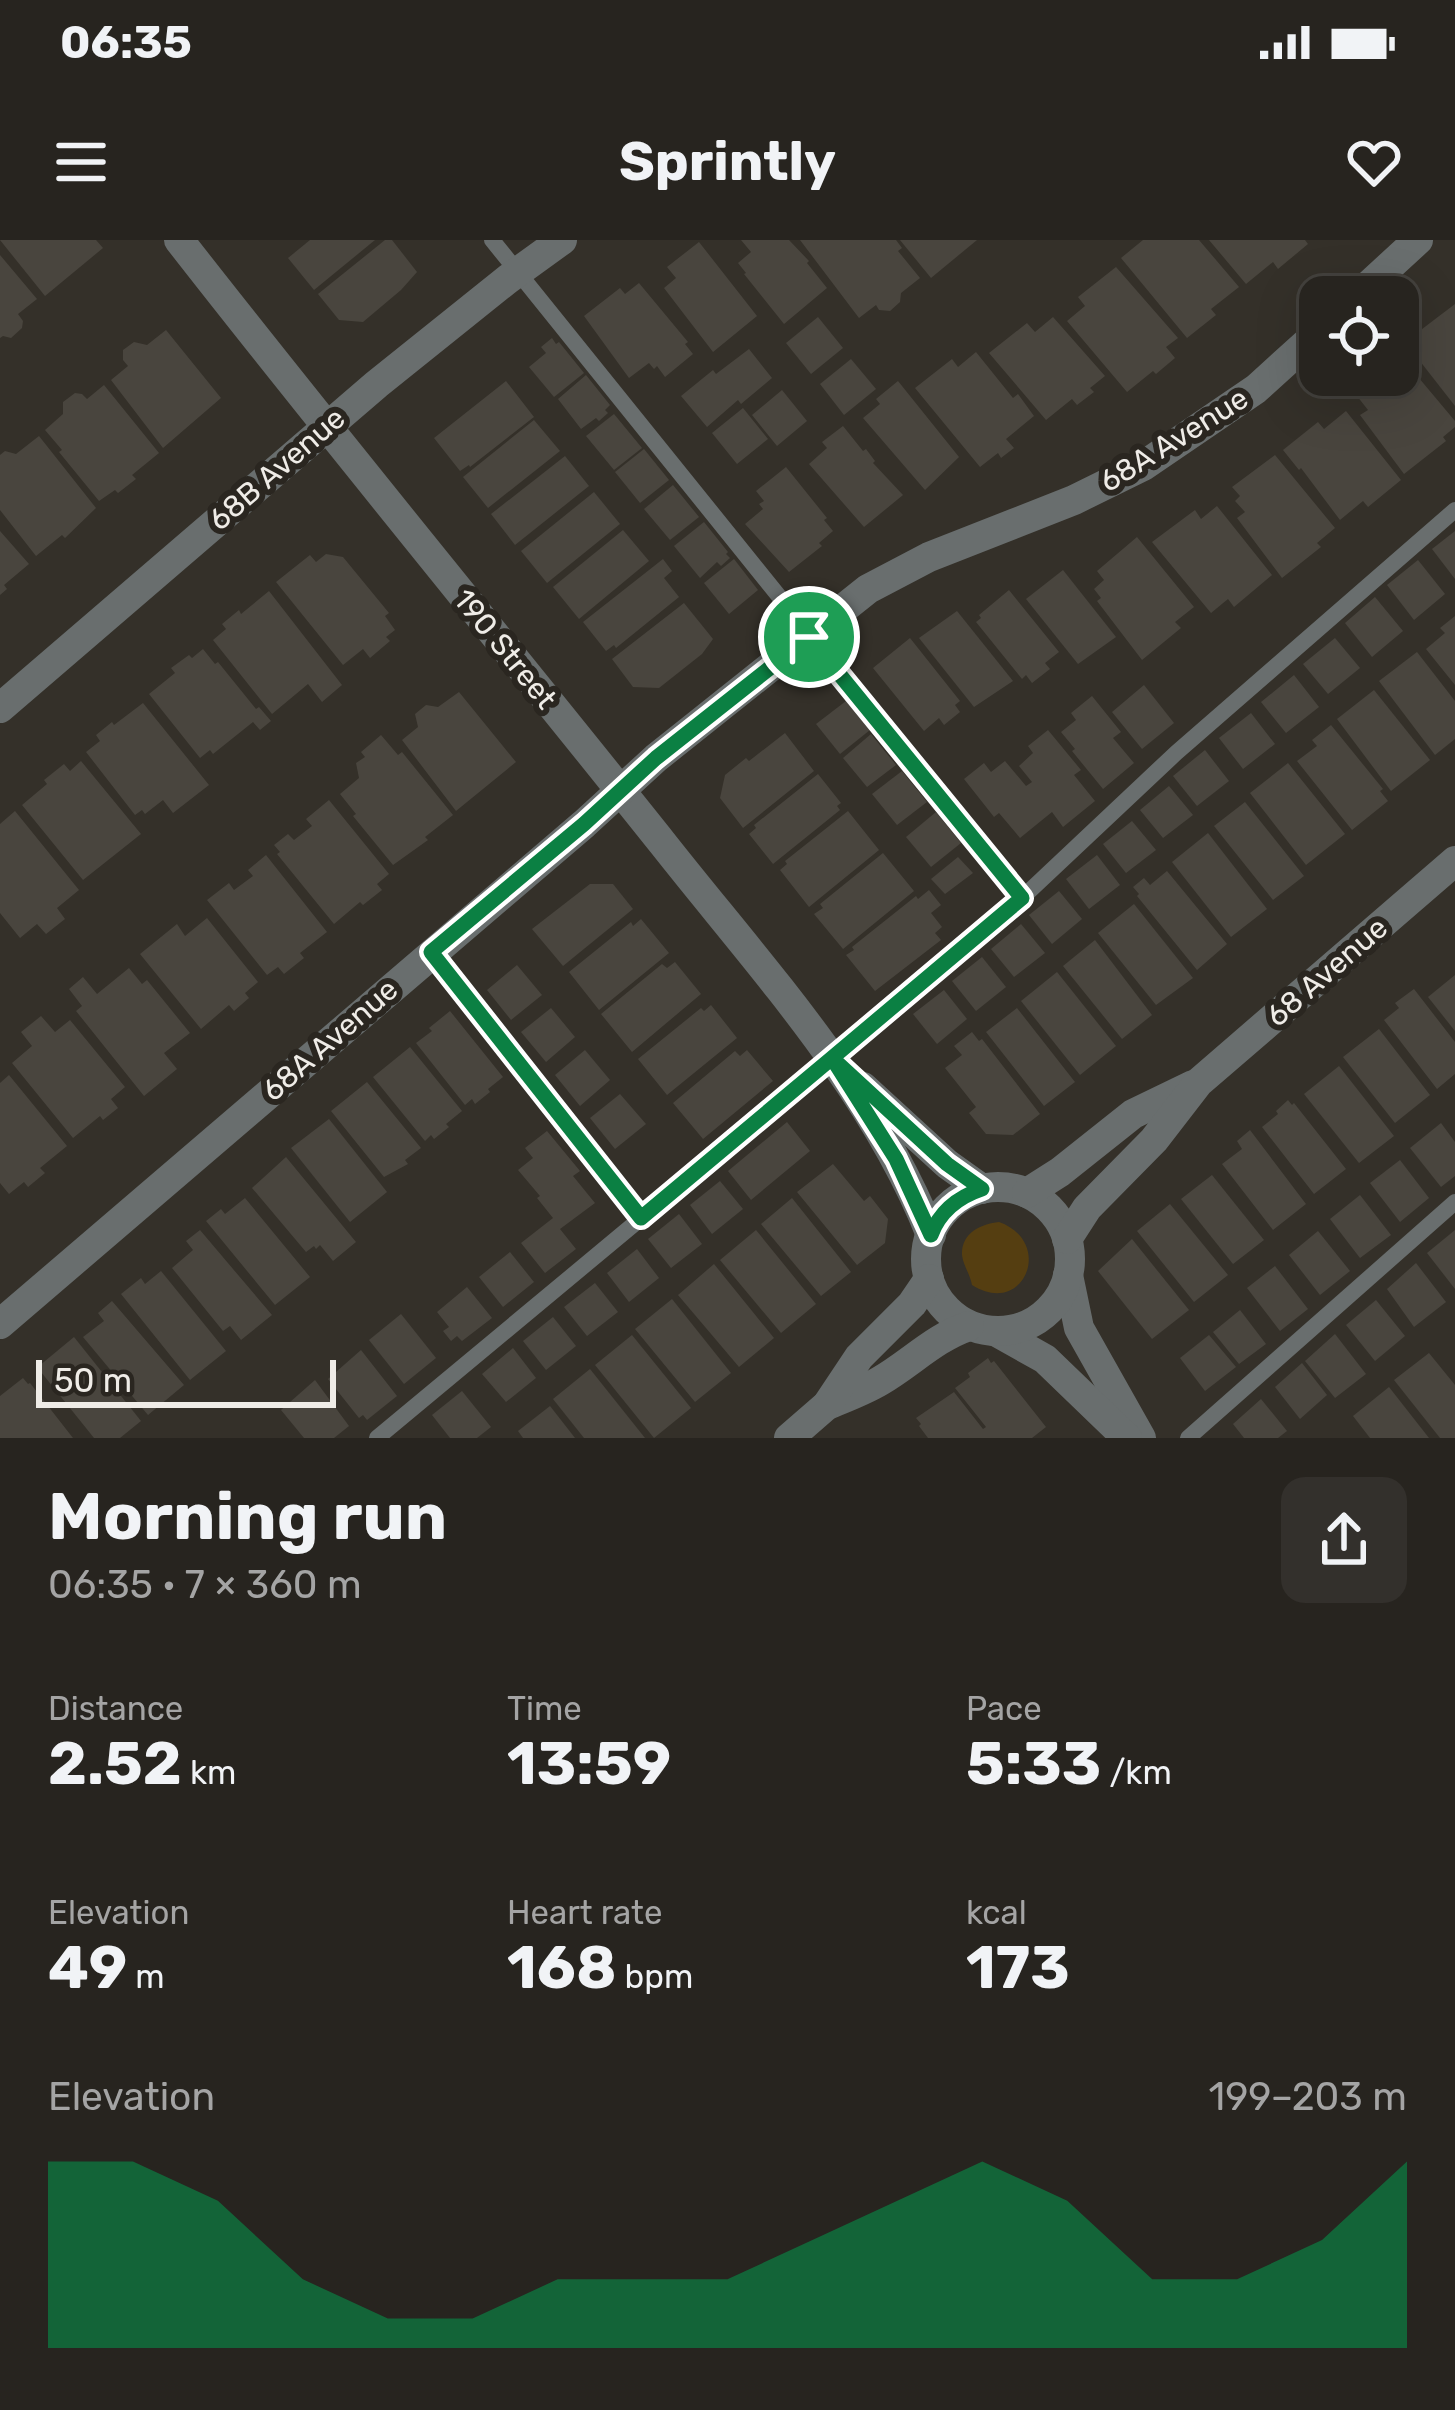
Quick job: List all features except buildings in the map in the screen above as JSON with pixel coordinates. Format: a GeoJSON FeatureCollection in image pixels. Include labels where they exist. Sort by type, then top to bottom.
{"type":"FeatureCollection","features":[{"type":"Feature","properties":{"kind":"street","name":"190 Street"},"geometry":{"type":"LineString","coordinates":[[179,240],[832,1058],[896,1159],[931,1235]]}},
{"type":"Feature","properties":{"kind":"street","name":"68B Avenue"},"geometry":{"type":"LineString","coordinates":[[0,709],[325,428],[562,240]]}},
{"type":"Feature","properties":{"kind":"street"},"geometry":{"type":"LineString","coordinates":[[1379,276],[1418,240]]}},
{"type":"Feature","properties":{"kind":"street","name":"68A Avenue"},"geometry":{"type":"LineString","coordinates":[[0,1324],[656,758],[868,590],[929,557],[1074,500],[1143,466],[1256,389],[1299,350]]}},
{"type":"Feature","properties":{"kind":"street","name":"68 Avenue"},"geometry":{"type":"LineString","coordinates":[[1067,1239],[1087,1208],[1154,1140],[1198,1083],[1455,861]]}},
{"type":"Feature","properties":{"kind":"street","name":"190 Street"},"geometry":{"type":"LineString","coordinates":[[832,1058],[947,1164],[982,1189]]}},
{"type":"Feature","properties":{"kind":"street","name":"68 Avenue"},"geometry":{"type":"LineString","coordinates":[[1027,1193],[1133,1114],[1198,1083]]}},
{"type":"Feature","properties":{"kind":"street"},"geometry":{"type":"LineString","coordinates":[[789,1438],[827,1406],[877,1383],[950,1333],[982,1329],[1013,1330],[1038,1319],[1057,1300],[1070,1257],[1060,1223],[1049,1208],[1027,1193],[1000,1187],[965,1195],[938,1219],[926,1262],[935,1296],[946,1310],[982,1329],[1045,1359],[1127,1438]]}},
{"type":"Feature","properties":{"kind":"street"},"geometry":{"type":"LineString","coordinates":[[1068,1275],[1079,1328],[1141,1438]]}},
{"type":"Feature","properties":{"kind":"street"},"geometry":{"type":"LineString","coordinates":[[827,1406],[859,1357],[929,1280]]}},
{"type":"Feature","properties":{"kind":"lane"},"geometry":{"type":"LineString","coordinates":[[492,240],[1022,898]]}},
{"type":"Feature","properties":{"kind":"lane"},"geometry":{"type":"LineString","coordinates":[[377,1438],[1022,898],[1176,753],[1455,510]]}},
{"type":"Feature","properties":{"kind":"lane"},"geometry":{"type":"LineString","coordinates":[[431,952],[641,1218]]}},
{"type":"Feature","properties":{"kind":"lane"},"geometry":{"type":"LineString","coordinates":[[1187,1438],[1455,1202]]}},
{"type":"Feature","properties":{"kind":"shaded area"},"geometry":{"type":"Polygon","coordinates":[[[999,1222],[1016,1232],[1029,1259],[1018,1285],[990,1293],[972,1285],[963,1247],[973,1231],[999,1222]]]}},
{"type":"Feature","properties":{"kind":"route"},"geometry":{"type":"LineString","coordinates":[[809,637],[656,758],[431,952],[641,1218],[832,1058],[947,1164],[982,1189],[951,1205],[931,1235],[896,1159],[832,1058],[1022,898],[809,637]]}}]}
